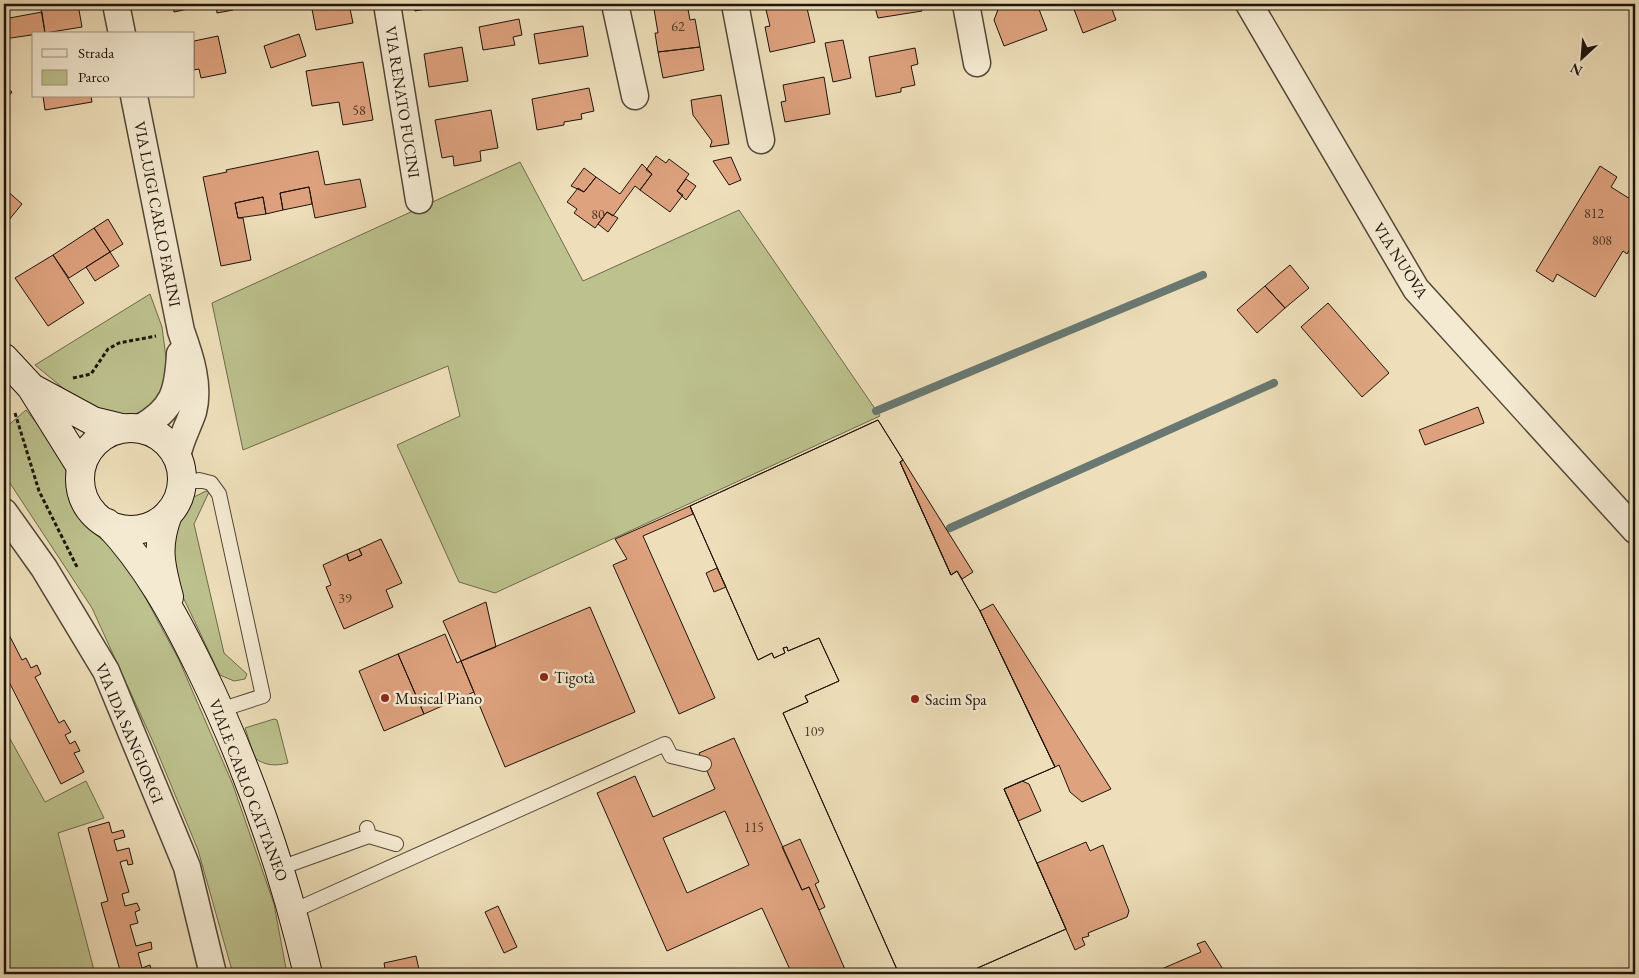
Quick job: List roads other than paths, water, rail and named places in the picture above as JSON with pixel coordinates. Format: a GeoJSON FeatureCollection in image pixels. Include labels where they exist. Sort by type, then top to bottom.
{"type":"FeatureCollection","features":[{"type":"Feature","properties":{"kind":"main road"},"geometry":{"type":"LineString","coordinates":[[4,358],[30,387],[81,467]]}},
{"type":"Feature","properties":{"kind":"main road"},"geometry":{"type":"LineString","coordinates":[[30,387],[93,421],[131,428],[162,438],[177,456],[182,484],[177,500],[168,514],[158,522],[132,530],[107,524],[94,513],[84,500],[80,484],[81,467],[87,453],[96,442],[108,433],[131,428]]}},
{"type":"Feature","properties":{"kind":"main road","name":"VIALE CARLO CATTANEO"},"geometry":{"type":"LineString","coordinates":[[168,514],[160,536],[161,566],[173,613]]}},
{"type":"Feature","properties":{"kind":"main road","name":"VIALE CARLO CATTANEO"},"geometry":{"type":"LineString","coordinates":[[107,524],[124,542],[173,613],[220,710],[280,868],[293,911],[308,974]]}},
{"type":"Feature","properties":{"kind":"street"},"geometry":{"type":"LineString","coordinates":[[116,4],[122,32]]}},
{"type":"Feature","properties":{"kind":"street","name":"VIA RENATO FUCINI"},"geometry":{"type":"LineString","coordinates":[[387,4],[419,200]]}},
{"type":"Feature","properties":{"kind":"street"},"geometry":{"type":"LineString","coordinates":[[615,4],[635,96]]}},
{"type":"Feature","properties":{"kind":"street"},"geometry":{"type":"LineString","coordinates":[[735,4],[760,140]]}},
{"type":"Feature","properties":{"kind":"street"},"geometry":{"type":"LineString","coordinates":[[966,4],[976,63]]}},
{"type":"Feature","properties":{"kind":"street","name":"VIA NUOVA"},"geometry":{"type":"LineString","coordinates":[[1250,4],[1416,288],[1635,530]]}},
{"type":"Feature","properties":{"kind":"street","name":"VIA LUIGI CARLO FARINI"},"geometry":{"type":"LineString","coordinates":[[134,98],[181,331],[189,354],[196,398],[177,456]]}},
{"type":"Feature","properties":{"kind":"street","name":"VIA LUIGI CARLO FARINI"},"geometry":{"type":"LineString","coordinates":[[131,428],[156,419],[168,406],[177,387],[181,331]]}},
{"type":"Feature","properties":{"kind":"street","name":"VIA IDA SANGIORGI"},"geometry":{"type":"LineString","coordinates":[[4,512],[44,568],[106,671],[187,867],[213,974]]}},
{"type":"Feature","properties":{"kind":"lane"},"geometry":{"type":"LineString","coordinates":[[182,484],[199,480],[211,483],[219,494],[263,696],[220,710]]}},
{"type":"Feature","properties":{"kind":"lane"},"geometry":{"type":"LineString","coordinates":[[293,911],[666,744],[671,756],[704,764]]}},
{"type":"Feature","properties":{"kind":"lane"},"geometry":{"type":"LineString","coordinates":[[280,868],[368,832],[396,844]]}},
{"type":"Feature","properties":{"kind":"waterway"},"geometry":{"type":"LineString","coordinates":[[876,411],[1203,275]]}},
{"type":"Feature","properties":{"kind":"waterway"},"geometry":{"type":"LineString","coordinates":[[950,528],[1274,383]]}},
{"type":"Feature","properties":{"kind":"place","name":"Tigotà"},"geometry":{"type":"Point","coordinates":[544,677]}},
{"type":"Feature","properties":{"kind":"place","name":"Musical Piano"},"geometry":{"type":"Point","coordinates":[385,698]}},
{"type":"Feature","properties":{"kind":"place","name":"Sacim Spa"},"geometry":{"type":"Point","coordinates":[915,699]}}]}
